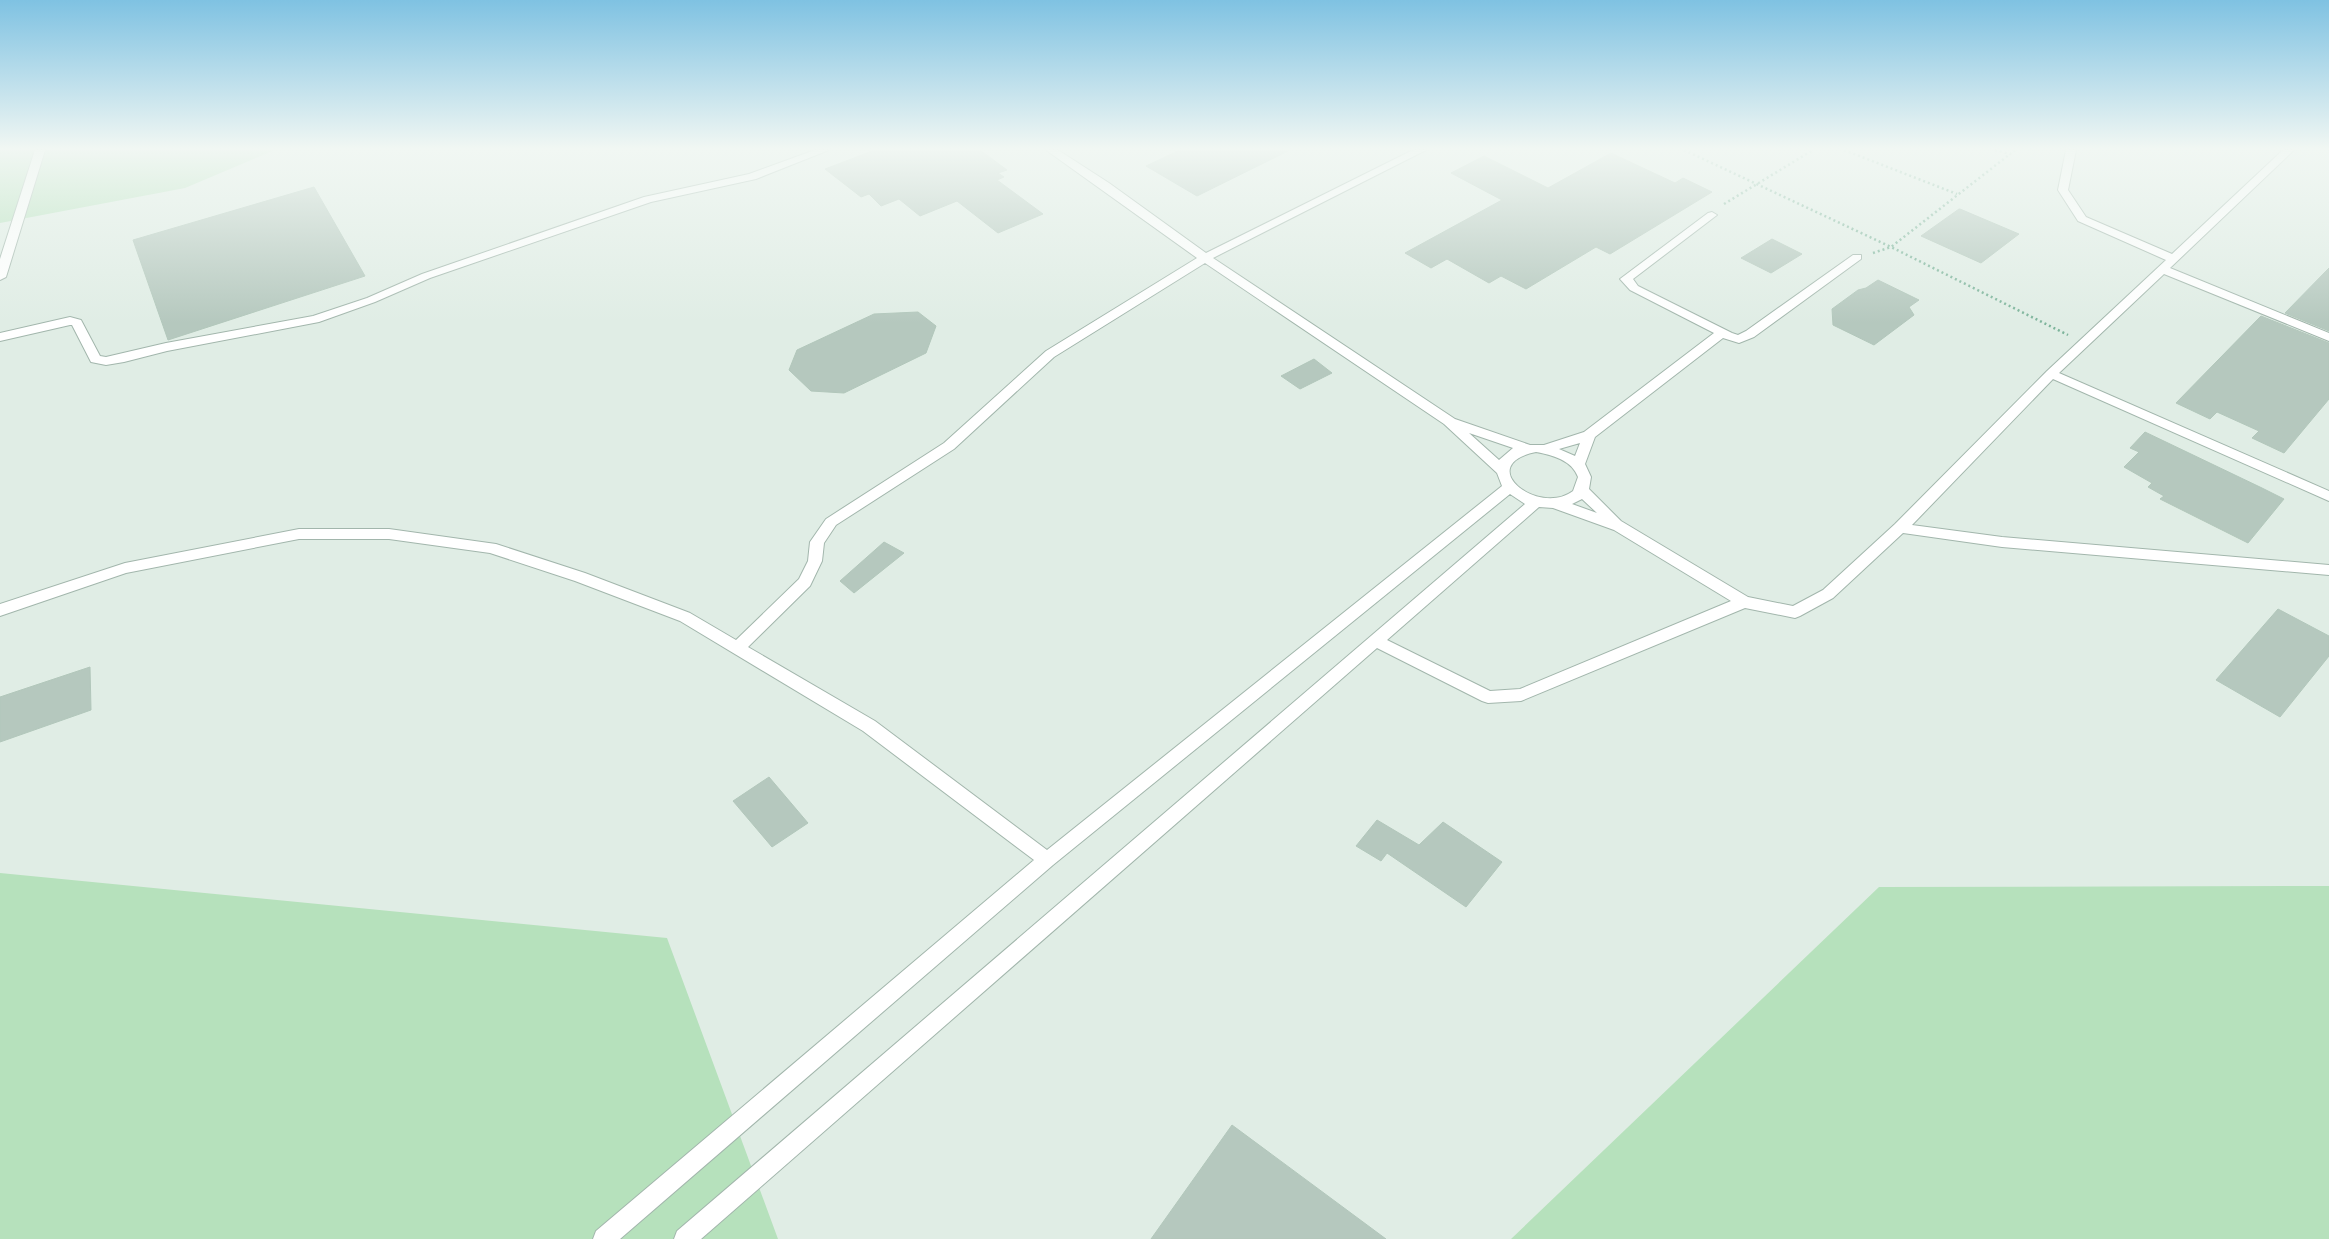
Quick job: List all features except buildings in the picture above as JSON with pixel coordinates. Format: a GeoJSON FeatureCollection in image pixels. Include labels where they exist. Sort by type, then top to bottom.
{"type":"FeatureCollection","features":[{"type":"Feature","properties":{"kind":"lane"},"geometry":{"type":"LineString","coordinates":[[0,277],[22,208]]}},
{"type":"Feature","properties":{"kind":"lane"},"geometry":{"type":"LineString","coordinates":[[0,337],[70,320],[77,323],[95,359],[106,361],[166,347],[315,319],[371,300],[426,276],[623,208]]}},
{"type":"Feature","properties":{"kind":"lane"},"geometry":{"type":"LineString","coordinates":[[1136,208],[1206,258],[1449,421],[1501,470]]}},
{"type":"Feature","properties":{"kind":"lane"},"geometry":{"type":"LineString","coordinates":[[738,648],[805,582],[815,561],[817,542],[831,522],[949,446],[1050,354],[1206,258],[1306,208]]}},
{"type":"Feature","properties":{"kind":"lane"},"geometry":{"type":"LineString","coordinates":[[2075,208],[2082,219],[2174,259]]}},
{"type":"Feature","properties":{"kind":"lane"},"geometry":{"type":"LineString","coordinates":[[1528,448],[1509,456],[1503,462],[1501,470],[1503,479],[1509,488],[1526,499],[1557,504],[1619,526],[1744,602],[1794,612],[1828,594],[1900,528],[2051,374],[2228,208]]}},
{"type":"Feature","properties":{"kind":"lane"},"geometry":{"type":"LineString","coordinates":[[1712,215],[1626,279],[1634,288],[1722,333],[1739,339],[1750,334],[1858,257]]}},
{"type":"Feature","properties":{"kind":"lane"},"geometry":{"type":"LineString","coordinates":[[2163,269],[2329,337]]}},
{"type":"Feature","properties":{"kind":"lane"},"geometry":{"type":"LineString","coordinates":[[1545,449],[1589,435],[1722,333]]}},
{"type":"Feature","properties":{"kind":"lane"},"geometry":{"type":"LineString","coordinates":[[2051,374],[2329,496]]}},
{"type":"Feature","properties":{"kind":"lane"},"geometry":{"type":"LineString","coordinates":[[1449,421],[1528,448],[1545,449],[1569,458],[1578,465],[1584,474],[1585,482],[1582,491],[1572,499],[1557,504]]}},
{"type":"Feature","properties":{"kind":"lane"},"geometry":{"type":"LineString","coordinates":[[1578,465],[1589,435]]}},
{"type":"Feature","properties":{"kind":"lane"},"geometry":{"type":"LineString","coordinates":[[604,1239],[1047,860],[1509,488]]}},
{"type":"Feature","properties":{"kind":"lane"},"geometry":{"type":"LineString","coordinates":[[1582,491],[1619,526]]}},
{"type":"Feature","properties":{"kind":"lane"},"geometry":{"type":"LineString","coordinates":[[685,1239],[1536,502]]}},
{"type":"Feature","properties":{"kind":"lane"},"geometry":{"type":"LineString","coordinates":[[1900,528],[2010,543],[2329,570]]}},
{"type":"Feature","properties":{"kind":"lane"},"geometry":{"type":"LineString","coordinates":[[0,610],[124,568],[299,534],[389,534],[491,548],[580,576],[685,617],[869,726],[1047,860]]}},
{"type":"Feature","properties":{"kind":"lane"},"geometry":{"type":"LineString","coordinates":[[1376,641],[1488,697],[1521,695],[1744,602]]}},
{"type":"Feature","properties":{"kind":"path"},"geometry":{"type":"LineString","coordinates":[[1712,215],[1720,208]]}},
{"type":"Feature","properties":{"kind":"path"},"geometry":{"type":"LineString","coordinates":[[1809,208],[1891,246],[2085,344]]}},
{"type":"Feature","properties":{"kind":"path"},"geometry":{"type":"LineString","coordinates":[[1858,257],[1891,246],[1941,208]]}},
{"type":"Feature","properties":{"kind":"green space"},"geometry":{"type":"Polygon","coordinates":[[[0,208],[80,208],[0,223],[0,208]]]}},
{"type":"Feature","properties":{"kind":"green space"},"geometry":{"type":"Polygon","coordinates":[[[0,873],[667,938],[778,1239],[0,1239],[0,873]]]}},
{"type":"Feature","properties":{"kind":"green space"},"geometry":{"type":"Polygon","coordinates":[[[2329,886],[2329,1239],[1511,1239],[1879,887],[2329,886]]]}}]}
